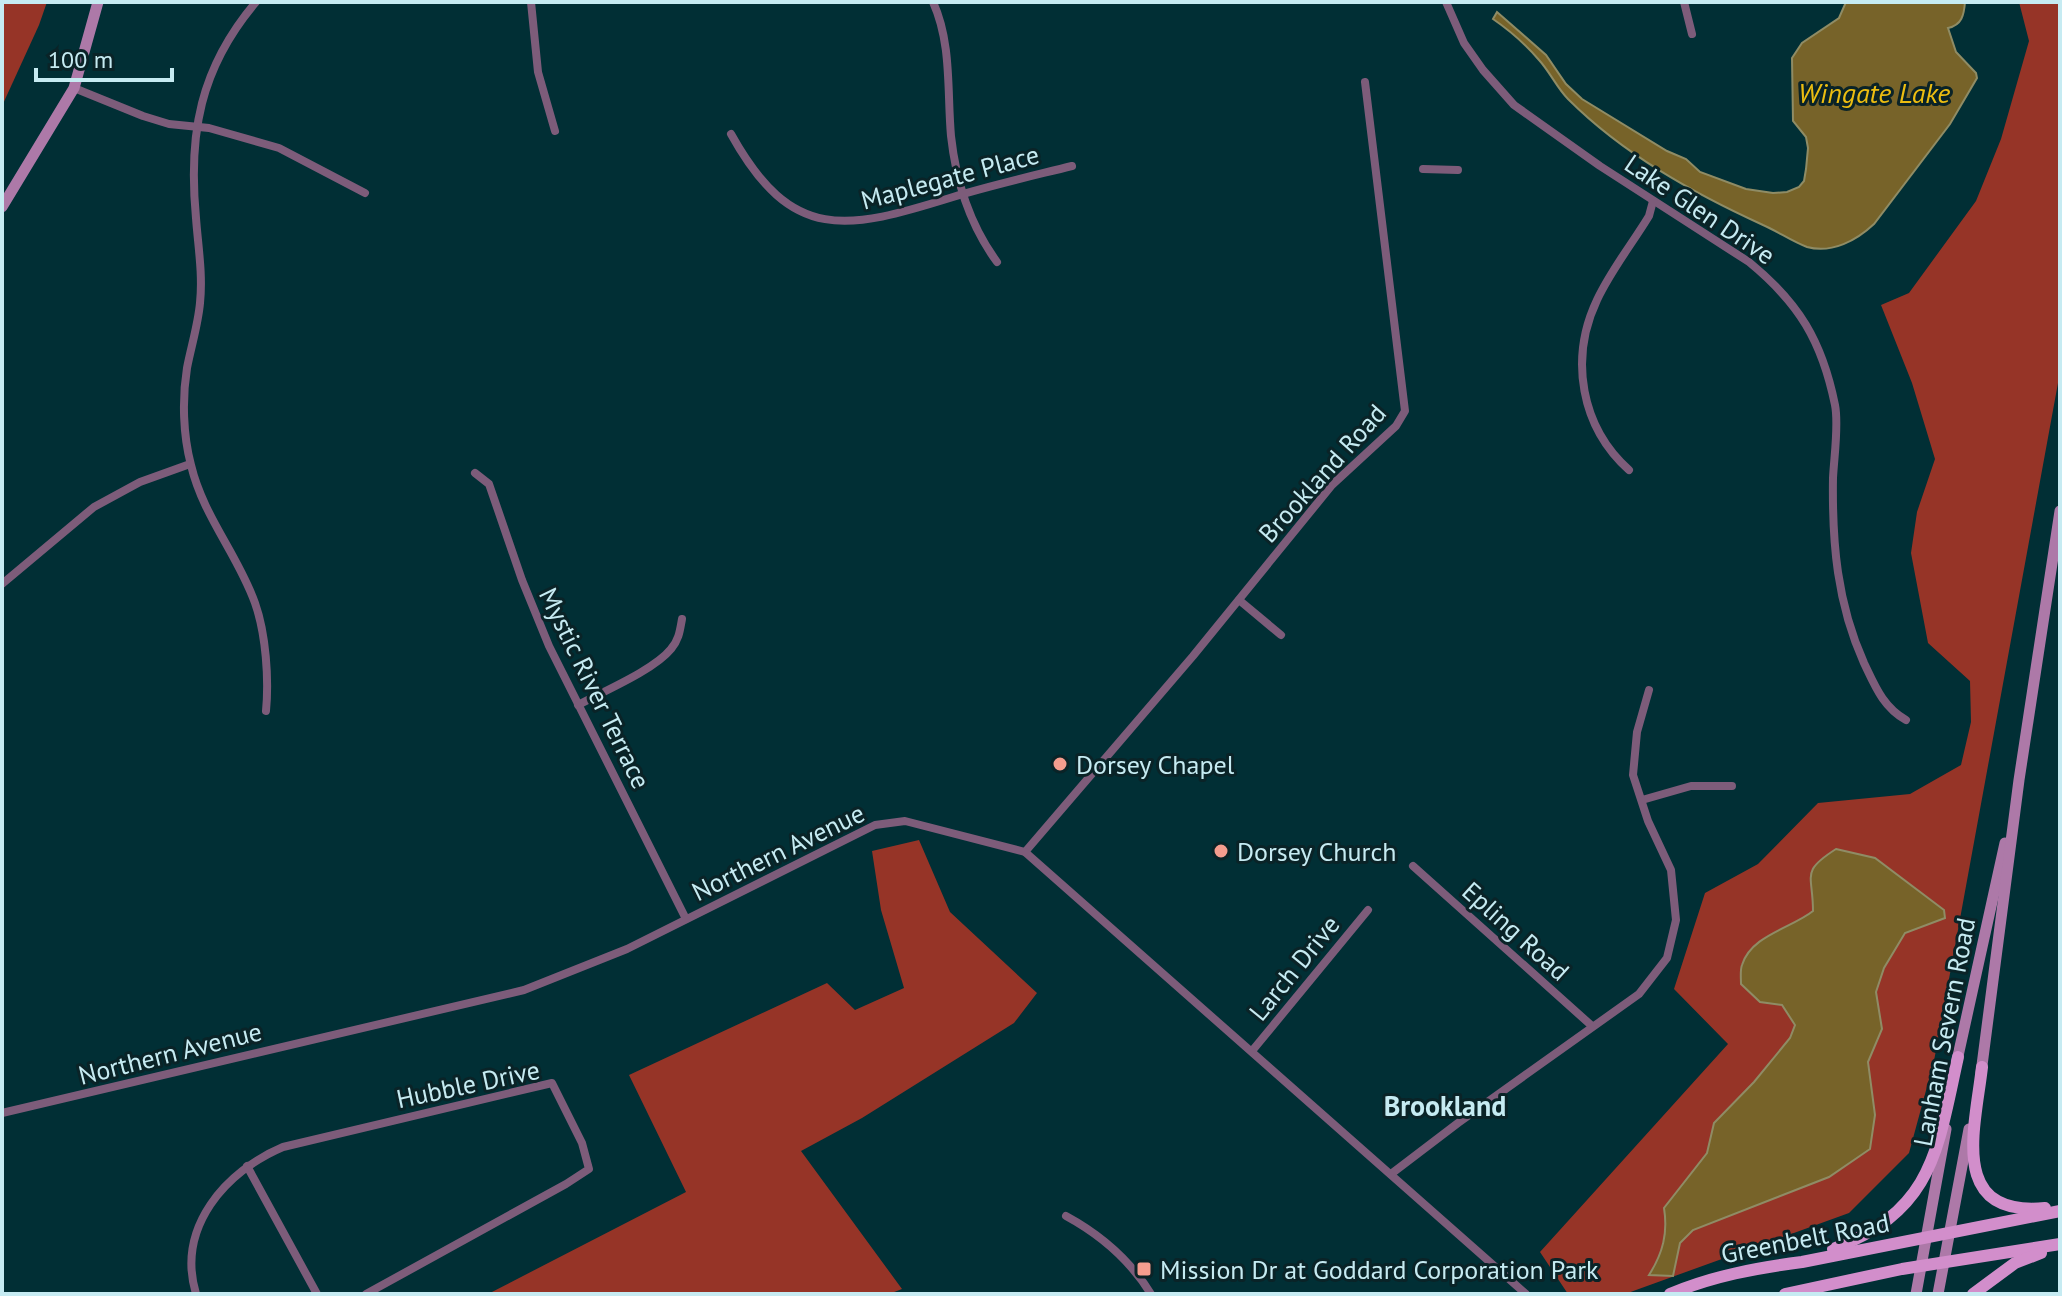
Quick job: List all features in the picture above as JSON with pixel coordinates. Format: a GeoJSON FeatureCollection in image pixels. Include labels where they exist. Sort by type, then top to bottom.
{"type":"FeatureCollection","features":[{"type":"Feature","properties":{"kind":"main road"},"geometry":{"type":"LineString","coordinates":[[2,207],[74,88],[98,2]]}},
{"type":"Feature","properties":{"kind":"main road","name":"Lanham Severn Road"},"geometry":{"type":"LineString","coordinates":[[1938,1294],[1982,1067],[2019,780],[2060,511]]}},
{"type":"Feature","properties":{"kind":"main road","name":"Lanham Severn Road"},"geometry":{"type":"LineString","coordinates":[[1916,1294],[1958,1057],[2019,780]]}},
{"type":"Feature","properties":{"kind":"main road"},"geometry":{"type":"LineString","coordinates":[[1762,1267],[1825,1252],[1851,1242],[1879,1228],[1900,1209],[1920,1186],[1935,1155],[1958,1057]]}},
{"type":"Feature","properties":{"kind":"main road"},"geometry":{"type":"LineString","coordinates":[[1982,1067],[1973,1160],[1978,1183],[2004,1206],[2060,1209]]}},
{"type":"Feature","properties":{"kind":"main road","name":"Greenbelt Road"},"geometry":{"type":"LineString","coordinates":[[1670,1294],[1702,1281],[1762,1267],[1802,1262],[2060,1209]]}},
{"type":"Feature","properties":{"kind":"main road"},"geometry":{"type":"LineString","coordinates":[[1973,1294],[2015,1263],[2060,1246]]}},
{"type":"Feature","properties":{"kind":"main road","name":"Greenbelt Road"},"geometry":{"type":"LineString","coordinates":[[1785,1294],[1921,1266],[2060,1246]]}},
{"type":"Feature","properties":{"kind":"street"},"geometry":{"type":"LineString","coordinates":[[256,2],[222,52],[207,85],[195,127],[193,181],[201,289],[185,389],[190,464],[205,505],[256,604],[267,677],[266,711]]}},
{"type":"Feature","properties":{"kind":"street"},"geometry":{"type":"LineString","coordinates":[[531,2],[538,72],[555,131]]}},
{"type":"Feature","properties":{"kind":"street"},"geometry":{"type":"LineString","coordinates":[[933,2],[947,57],[951,136],[963,194],[974,225],[997,262]]}},
{"type":"Feature","properties":{"kind":"street","name":"Lake Glen Drive"},"geometry":{"type":"LineString","coordinates":[[1446,2],[1464,43],[1514,105],[1771,280],[1811,330],[1835,407],[1833,530],[1839,591],[1852,638],[1877,691],[1888,708],[1906,720]]}},
{"type":"Feature","properties":{"kind":"street"},"geometry":{"type":"LineString","coordinates":[[1684,2],[1692,34]]}},
{"type":"Feature","properties":{"kind":"street","name":"Brookland Road"},"geometry":{"type":"LineString","coordinates":[[1025,852],[1107,758],[1332,485],[1396,426],[1405,411],[1365,82]]}},
{"type":"Feature","properties":{"kind":"street"},"geometry":{"type":"LineString","coordinates":[[74,88],[169,124],[195,127],[279,148],[365,193]]}},
{"type":"Feature","properties":{"kind":"street","name":"Maplegate Place"},"geometry":{"type":"LineString","coordinates":[[731,134],[767,188],[800,211],[819,218],[855,223],[892,216],[1072,166]]}},
{"type":"Feature","properties":{"kind":"street"},"geometry":{"type":"LineString","coordinates":[[1423,169],[1458,170]]}},
{"type":"Feature","properties":{"kind":"street"},"geometry":{"type":"LineString","coordinates":[[1629,470],[1606,446],[1592,420],[1583,386],[1583,358],[1596,303],[1649,216],[1653,201]]}},
{"type":"Feature","properties":{"kind":"street"},"geometry":{"type":"LineString","coordinates":[[2,584],[94,507],[140,482],[190,464]]}},
{"type":"Feature","properties":{"kind":"street","name":"Mystic River Terrace"},"geometry":{"type":"LineString","coordinates":[[475,473],[489,484],[538,619],[686,919]]}},
{"type":"Feature","properties":{"kind":"street"},"geometry":{"type":"LineString","coordinates":[[1239,600],[1281,635]]}},
{"type":"Feature","properties":{"kind":"street"},"geometry":{"type":"LineString","coordinates":[[578,705],[660,660],[679,636],[682,619]]}},
{"type":"Feature","properties":{"kind":"street"},"geometry":{"type":"LineString","coordinates":[[1391,1174],[1639,994],[1671,949],[1676,920],[1671,870],[1648,821],[1633,775],[1637,732],[1649,690]]}},
{"type":"Feature","properties":{"kind":"street"},"geometry":{"type":"LineString","coordinates":[[1642,800],[1691,786],[1732,786]]}},
{"type":"Feature","properties":{"kind":"street","name":"Northern Avenue"},"geometry":{"type":"LineString","coordinates":[[2,1113],[524,990],[615,954],[843,840],[888,822],[905,821],[1025,852],[1526,1294]]}},
{"type":"Feature","properties":{"kind":"street","name":"Epling Road"},"geometry":{"type":"LineString","coordinates":[[1413,866],[1592,1026]]}},
{"type":"Feature","properties":{"kind":"street","name":"Larch Drive"},"geometry":{"type":"LineString","coordinates":[[1252,1051],[1368,910]]}},
{"type":"Feature","properties":{"kind":"street","name":"Hubble Drive"},"geometry":{"type":"LineString","coordinates":[[196,1294],[193,1266],[201,1222],[214,1197],[247,1166],[283,1147],[552,1083],[582,1143],[589,1169],[366,1294]]}},
{"type":"Feature","properties":{"kind":"street"},"geometry":{"type":"LineString","coordinates":[[247,1166],[317,1294]]}},
{"type":"Feature","properties":{"kind":"street"},"geometry":{"type":"LineString","coordinates":[[1066,1216],[1110,1245],[1136,1272],[1151,1294]]}},
{"type":"Feature","properties":{"kind":"shaded area"},"geometry":{"type":"Polygon","coordinates":[[[2,2],[47,2],[2,106],[2,2]]]}},
{"type":"Feature","properties":{"kind":"shaded area"},"geometry":{"type":"Polygon","coordinates":[[[2019,2],[2060,2],[2060,372],[1934,1061],[1909,1153],[1849,1213],[1625,1294],[1568,1294],[1540,1252],[1728,1044],[1674,989],[1705,893],[1758,864],[1818,803],[1910,794],[1961,765],[1971,722],[1970,681],[1928,643],[1911,553],[1917,512],[1935,459],[1912,383],[1881,305],[1909,293],[1976,201],[2001,139],[2029,41],[2019,2]]]}},
{"type":"Feature","properties":{"kind":"shaded area"},"geometry":{"type":"Polygon","coordinates":[[[919,840],[950,912],[1037,993],[1014,1023],[862,1118],[801,1151],[902,1289],[889,1294],[488,1294],[686,1192],[629,1075],[827,983],[855,1010],[904,988],[881,910],[872,851],[919,840]]]}},
{"type":"Feature","properties":{"kind":"water","name":"Wingate Lake"},"geometry":{"type":"Polygon","coordinates":[[[1846,2],[1965,2],[1961,19],[1948,28],[1956,52],[1977,78],[1950,124],[1874,224],[1852,240],[1826,249],[1796,242],[1685,186],[1635,155],[1568,99],[1534,55],[1493,19],[1497,12],[1546,55],[1566,84],[1582,99],[1667,151],[1686,159],[1700,172],[1746,189],[1773,193],[1799,187],[1804,181],[1806,169],[1806,137],[1793,121],[1792,58],[1802,43],[1839,18],[1846,2]]]}},
{"type":"Feature","properties":{"kind":"water"},"geometry":{"type":"Polygon","coordinates":[[[1836,849],[1875,858],[1944,910],[1945,918],[1905,933],[1884,968],[1876,992],[1882,1029],[1868,1062],[1875,1115],[1870,1149],[1829,1177],[1693,1230],[1680,1243],[1673,1276],[1649,1275],[1663,1243],[1664,1208],[1707,1153],[1714,1123],[1754,1082],[1790,1038],[1795,1025],[1782,1005],[1760,1002],[1741,984],[1742,965],[1754,946],[1763,939],[1813,911],[1813,869],[1836,849]]]}},
{"type":"Feature","properties":{"kind":"place","name":"Dorsey Chapel"},"geometry":{"type":"Point","coordinates":[1060,764]}},
{"type":"Feature","properties":{"kind":"place","name":"Dorsey Church"},"geometry":{"type":"Point","coordinates":[1221,851]}},
{"type":"Feature","properties":{"kind":"place","name":"Mission Dr at Goddard Corporation Park"},"geometry":{"type":"Point","coordinates":[1144,1269]}},
{"type":"Feature","properties":{"kind":"district","name":"Brookland"},"geometry":{"type":"Point","coordinates":[1445,1105]}}]}
